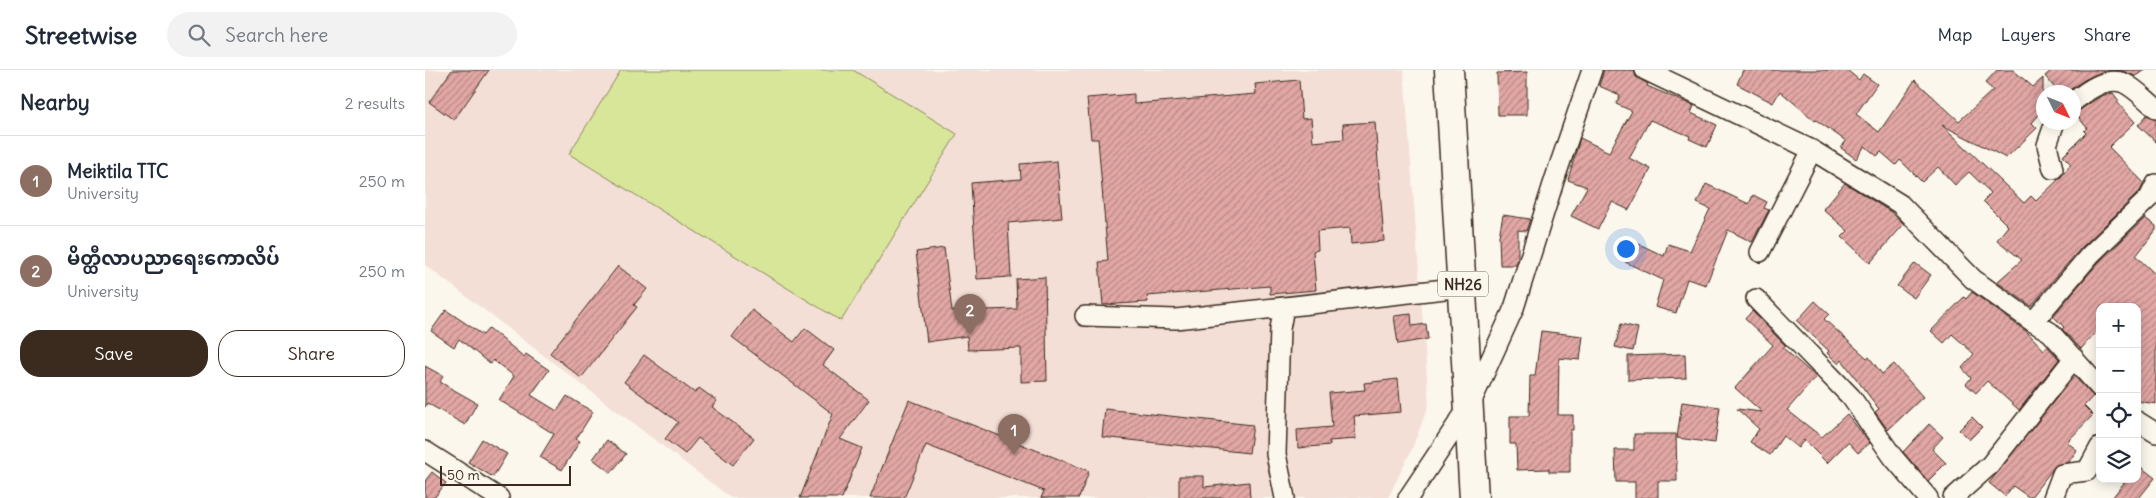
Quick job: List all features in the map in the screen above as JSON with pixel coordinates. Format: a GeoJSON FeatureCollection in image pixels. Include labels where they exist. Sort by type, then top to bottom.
{"type":"FeatureCollection","features":[{"type":"Feature","properties":{"kind":"highway","name":"NH26"},"geometry":{"type":"LineString","coordinates":[[1449,70],[1474,498]]}},
{"type":"Feature","properties":{"kind":"street"},"geometry":{"type":"LineString","coordinates":[[1408,498],[1470,406],[1514,308],[1555,178],[1592,70]]}},
{"type":"Feature","properties":{"kind":"street"},"geometry":{"type":"LineString","coordinates":[[1645,70],[1812,150],[1900,204],[1973,279],[2050,332],[2096,384]]}},
{"type":"Feature","properties":{"kind":"street"},"geometry":{"type":"LineString","coordinates":[[2081,95],[2090,88],[2121,76],[2156,108]]}},
{"type":"Feature","properties":{"kind":"street"},"geometry":{"type":"LineString","coordinates":[[2052,130],[2047,145],[2053,169]]}},
{"type":"Feature","properties":{"kind":"street"},"geometry":{"type":"LineString","coordinates":[[1760,252],[1812,150]]}},
{"type":"Feature","properties":{"kind":"street"},"geometry":{"type":"LineString","coordinates":[[2033,322],[2090,255],[2149,198],[2156,184]]}},
{"type":"Feature","properties":{"kind":"street"},"geometry":{"type":"LineString","coordinates":[[1085,316],[1176,319],[1463,287]]}},
{"type":"Feature","properties":{"kind":"street"},"geometry":{"type":"LineString","coordinates":[[1756,299],[1851,397],[1893,456],[1929,498]]}},
{"type":"Feature","properties":{"kind":"street"},"geometry":{"type":"LineString","coordinates":[[1285,307],[1280,329],[1276,454],[1285,498]]}},
{"type":"Feature","properties":{"kind":"street"},"geometry":{"type":"LineString","coordinates":[[1953,498],[1990,465],[2073,358]]}},
{"type":"Feature","properties":{"kind":"street"},"geometry":{"type":"LineString","coordinates":[[2141,424],[2156,433]]}},
{"type":"Feature","properties":{"kind":"street"},"geometry":{"type":"LineString","coordinates":[[425,451],[499,498]]}},
{"type":"Feature","properties":{"kind":"street"},"geometry":{"type":"LineString","coordinates":[[2053,498],[2062,474],[2087,471],[2096,454]]}},
{"type":"Feature","properties":{"kind":"shaded area"},"geometry":{"type":"Polygon","coordinates":[[[425,70],[1404,70],[1429,404],[1412,449],[1388,498],[731,498],[425,265],[425,70]]]}},
{"type":"Feature","properties":{"kind":"green space"},"geometry":{"type":"Polygon","coordinates":[[[621,70],[853,70],[957,134],[841,321],[569,154],[621,70]]]}},
{"type":"Feature","properties":{"kind":"building"},"geometry":{"type":"Polygon","coordinates":[[[452,70],[489,70],[454,120],[429,102],[452,70]]]}},
{"type":"Feature","properties":{"kind":"building"},"geometry":{"type":"Polygon","coordinates":[[[1604,70],[1634,70],[1636,77],[1648,84],[1647,86],[1694,106],[1691,113],[1717,125],[1707,147],[1689,139],[1690,136],[1650,120],[1629,158],[1651,169],[1629,210],[1612,202],[1598,229],[1571,216],[1587,187],[1568,180],[1580,138],[1609,152],[1632,111],[1616,104],[1620,95],[1599,86],[1604,70]]]}},
{"type":"Feature","properties":{"kind":"building"},"geometry":{"type":"Polygon","coordinates":[[[1743,70],[1847,70],[1859,80],[1863,74],[1877,84],[1856,114],[1879,132],[1915,80],[1959,121],[1993,90],[1985,83],[1997,70],[2013,70],[2033,87],[2043,78],[2043,85],[2036,85],[2036,118],[2032,123],[2036,129],[2006,158],[1942,125],[2024,203],[2031,196],[2036,201],[2061,177],[2071,164],[2063,156],[2086,133],[2084,131],[2087,128],[2081,120],[2081,109],[2101,96],[2113,93],[2119,101],[2117,102],[2135,122],[2109,147],[2144,183],[2140,191],[2081,248],[2031,306],[1997,282],[2022,260],[1997,240],[2008,226],[1983,201],[1991,193],[1969,172],[1955,185],[1938,167],[1922,182],[1900,160],[1896,165],[1881,152],[1877,156],[1865,146],[1856,159],[1841,148],[1846,141],[1815,121],[1780,91],[1773,103],[1737,84],[1743,70]]]}},
{"type":"Feature","properties":{"kind":"building"},"geometry":{"type":"Polygon","coordinates":[[[2052,70],[2120,70],[2101,72],[2077,85],[2052,85],[2045,76],[2052,70]]]}},
{"type":"Feature","properties":{"kind":"building"},"geometry":{"type":"Polygon","coordinates":[[[2120,70],[2146,70],[2135,76],[2120,70]]]}},
{"type":"Feature","properties":{"kind":"building"},"geometry":{"type":"Polygon","coordinates":[[[1527,72],[1527,115],[1498,115],[1497,73],[1527,72]]]}},
{"type":"Feature","properties":{"kind":"building"},"geometry":{"type":"Polygon","coordinates":[[[1299,80],[1302,119],[1311,118],[1313,142],[1344,139],[1343,124],[1375,122],[1384,241],[1351,244],[1350,228],[1317,231],[1318,250],[1313,251],[1316,290],[1270,294],[1270,286],[1147,296],[1148,302],[1103,305],[1099,262],[1108,261],[1098,139],[1091,139],[1087,98],[1134,94],[1134,104],[1256,94],[1255,84],[1299,80]]]}},
{"type":"Feature","properties":{"kind":"building"},"geometry":{"type":"Polygon","coordinates":[[[2147,115],[2156,119],[2156,142],[2138,125],[2147,115]]]}},
{"type":"Feature","properties":{"kind":"building"},"geometry":{"type":"Polygon","coordinates":[[[1057,161],[1062,218],[1008,223],[1011,277],[977,279],[971,183],[1021,179],[1020,164],[1057,161]]]}},
{"type":"Feature","properties":{"kind":"building"},"geometry":{"type":"Polygon","coordinates":[[[1845,183],[1891,212],[1904,224],[1870,263],[1842,237],[1848,231],[1823,209],[1845,183]]]}},
{"type":"Feature","properties":{"kind":"building"},"geometry":{"type":"Polygon","coordinates":[[[1706,184],[1749,204],[1753,195],[1767,202],[1764,208],[1769,210],[1752,242],[1728,230],[1706,285],[1687,279],[1676,313],[1655,307],[1663,280],[1625,262],[1635,242],[1664,256],[1668,244],[1690,251],[1710,209],[1697,203],[1706,184]]]}},
{"type":"Feature","properties":{"kind":"building"},"geometry":{"type":"Polygon","coordinates":[[[1503,215],[1530,219],[1526,231],[1518,230],[1518,259],[1516,265],[1500,265],[1499,236],[1503,215]]]}},
{"type":"Feature","properties":{"kind":"building"},"geometry":{"type":"Polygon","coordinates":[[[2145,218],[2156,226],[2156,230],[2136,256],[2156,275],[2156,404],[2141,402],[2141,303],[2096,303],[2096,332],[2081,349],[2062,329],[2064,327],[2053,316],[2098,263],[2145,218]]]}},
{"type":"Feature","properties":{"kind":"building"},"geometry":{"type":"Polygon","coordinates":[[[944,248],[952,311],[1017,309],[1016,279],[1045,277],[1047,381],[1021,382],[1021,348],[968,350],[967,336],[927,342],[916,252],[944,248]]]}},
{"type":"Feature","properties":{"kind":"building"},"geometry":{"type":"Polygon","coordinates":[[[1915,263],[1931,275],[1914,298],[1897,286],[1915,263]]]}},
{"type":"Feature","properties":{"kind":"building"},"geometry":{"type":"Polygon","coordinates":[[[618,266],[647,289],[634,305],[637,307],[581,378],[550,353],[618,266]]]}},
{"type":"Feature","properties":{"kind":"building"},"geometry":{"type":"Polygon","coordinates":[[[1972,292],[2027,332],[2044,350],[2047,346],[2059,359],[2019,410],[1987,381],[1976,393],[1966,384],[1971,378],[1962,368],[1974,354],[1952,334],[1944,343],[1931,331],[1964,297],[1966,299],[1972,292]]]}},
{"type":"Feature","properties":{"kind":"building"},"geometry":{"type":"Polygon","coordinates":[[[1815,301],[1829,314],[1824,319],[1867,358],[1869,357],[1882,374],[1894,364],[1923,397],[1888,430],[1875,412],[1879,409],[1842,360],[1839,364],[1827,353],[1829,351],[1797,321],[1815,301]]]}},
{"type":"Feature","properties":{"kind":"building"},"geometry":{"type":"Polygon","coordinates":[[[446,310],[483,335],[489,328],[524,357],[526,354],[549,370],[531,395],[557,411],[567,396],[593,412],[576,439],[580,441],[562,470],[540,457],[554,434],[499,400],[514,376],[493,360],[490,364],[459,339],[454,347],[431,331],[446,310]]]}},
{"type":"Feature","properties":{"kind":"building"},"geometry":{"type":"Polygon","coordinates":[[[752,310],[794,342],[805,328],[834,350],[823,365],[869,400],[840,439],[862,448],[842,498],[800,498],[833,414],[732,337],[752,310]]]}},
{"type":"Feature","properties":{"kind":"building"},"geometry":{"type":"Polygon","coordinates":[[[1752,311],[1786,346],[1783,348],[1816,377],[1787,410],[1822,437],[1847,414],[1870,443],[1858,453],[1848,442],[1827,463],[1804,440],[1798,448],[1783,436],[1770,455],[1750,442],[1759,429],[1737,409],[1762,412],[1735,388],[1773,345],[1745,319],[1752,311]]]}},
{"type":"Feature","properties":{"kind":"building"},"geometry":{"type":"Polygon","coordinates":[[[1411,314],[1412,326],[1426,324],[1428,339],[1398,344],[1394,316],[1411,314]]]}},
{"type":"Feature","properties":{"kind":"building"},"geometry":{"type":"Polygon","coordinates":[[[1621,324],[1638,328],[1633,351],[1615,347],[1621,324]]]}},
{"type":"Feature","properties":{"kind":"building"},"geometry":{"type":"Polygon","coordinates":[[[1541,331],[1583,336],[1580,360],[1559,358],[1558,415],[1573,415],[1573,430],[1570,430],[1570,472],[1549,472],[1549,469],[1517,470],[1516,444],[1510,444],[1510,416],[1529,416],[1530,376],[1535,376],[1541,331]]]}},
{"type":"Feature","properties":{"kind":"building"},"geometry":{"type":"Polygon","coordinates":[[[1685,354],[1686,378],[1628,380],[1628,356],[1685,354]]]}},
{"type":"Feature","properties":{"kind":"building"},"geometry":{"type":"Polygon","coordinates":[[[644,355],[695,393],[699,388],[717,401],[712,407],[754,438],[733,465],[698,438],[685,454],[665,439],[678,422],[624,382],[644,355]]]}},
{"type":"Feature","properties":{"kind":"building"},"geometry":{"type":"Polygon","coordinates":[[[425,366],[443,376],[440,382],[477,403],[465,425],[427,403],[425,407],[425,366]]]}},
{"type":"Feature","properties":{"kind":"building"},"geometry":{"type":"Polygon","coordinates":[[[2074,376],[2093,396],[2084,406],[2093,415],[2067,442],[2077,450],[2069,462],[2055,466],[2030,498],[2013,486],[2005,496],[1989,483],[2074,376]]]}},
{"type":"Feature","properties":{"kind":"building"},"geometry":{"type":"Polygon","coordinates":[[[1398,379],[1401,412],[1354,416],[1356,439],[1329,441],[1330,445],[1298,448],[1297,430],[1332,427],[1329,393],[1365,390],[1364,383],[1398,379]]]}},
{"type":"Feature","properties":{"kind":"building"},"geometry":{"type":"Polygon","coordinates":[[[909,400],[1089,471],[1079,498],[1041,498],[1044,491],[926,445],[904,498],[870,498],[909,400]]]}},
{"type":"Feature","properties":{"kind":"building"},"geometry":{"type":"Polygon","coordinates":[[[1682,402],[1720,407],[1715,443],[1677,438],[1682,402]]]}},
{"type":"Feature","properties":{"kind":"building"},"geometry":{"type":"Polygon","coordinates":[[[1105,409],[1253,425],[1249,453],[1102,437],[1105,409]]]}},
{"type":"Feature","properties":{"kind":"building"},"geometry":{"type":"Polygon","coordinates":[[[1972,417],[1982,427],[1969,440],[1959,430],[1972,417]]]}},
{"type":"Feature","properties":{"kind":"building"},"geometry":{"type":"Polygon","coordinates":[[[1929,424],[1943,437],[1932,449],[1946,463],[1928,481],[1903,452],[1929,424]]]}},
{"type":"Feature","properties":{"kind":"building"},"geometry":{"type":"Polygon","coordinates":[[[1634,434],[1676,434],[1677,481],[1658,481],[1658,498],[1635,498],[1635,482],[1616,482],[1615,450],[1634,450],[1634,434]]]}},
{"type":"Feature","properties":{"kind":"building"},"geometry":{"type":"Polygon","coordinates":[[[482,439],[507,454],[493,477],[468,462],[482,439]]]}},
{"type":"Feature","properties":{"kind":"building"},"geometry":{"type":"Polygon","coordinates":[[[607,440],[626,454],[611,473],[593,459],[607,440]]]}},
{"type":"Feature","properties":{"kind":"building"},"geometry":{"type":"Polygon","coordinates":[[[2141,467],[2155,478],[2139,498],[2112,498],[2124,483],[2141,483],[2141,467]]]}},
{"type":"Feature","properties":{"kind":"building"},"geometry":{"type":"Polygon","coordinates":[[[432,472],[446,483],[434,498],[425,498],[425,481],[432,472]]]}},
{"type":"Feature","properties":{"kind":"building"},"geometry":{"type":"Polygon","coordinates":[[[1179,476],[1204,476],[1204,487],[1249,482],[1250,498],[1179,498],[1179,476]]]}},
{"type":"Feature","properties":{"kind":"place","name":"မိတ္ထီလာပညာရေးကောလိပ်"},"geometry":{"type":"Point","coordinates":[970,335]}},
{"type":"Feature","properties":{"kind":"place","name":"Meiktila TTC"},"geometry":{"type":"Point","coordinates":[1014,455]}}]}
